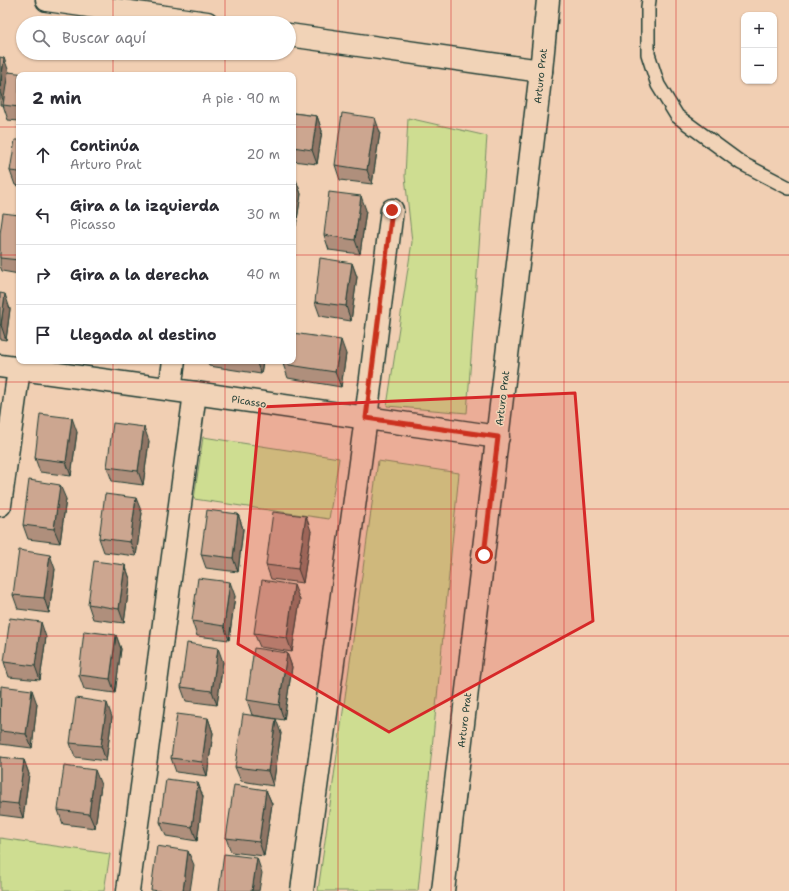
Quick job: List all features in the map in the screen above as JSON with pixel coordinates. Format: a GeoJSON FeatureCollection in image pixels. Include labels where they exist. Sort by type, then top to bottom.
{"type":"FeatureCollection","features":[{"type":"Feature","properties":{"kind":"street"},"geometry":{"type":"LineString","coordinates":[[47,0],[158,16]]}},
{"type":"Feature","properties":{"kind":"street","name":"Arturo Prat"},"geometry":{"type":"LineString","coordinates":[[443,891],[498,437],[548,0]]}},
{"type":"Feature","properties":{"kind":"street"},"geometry":{"type":"LineString","coordinates":[[296,36],[541,71]]}},
{"type":"Feature","properties":{"kind":"street"},"geometry":{"type":"LineString","coordinates":[[302,891],[366,418],[392,210]]}},
{"type":"Feature","properties":{"kind":"street"},"geometry":{"type":"LineString","coordinates":[[170,389],[174,364]]}},
{"type":"Feature","properties":{"kind":"street"},"geometry":{"type":"LineString","coordinates":[[0,505],[9,367]]}},
{"type":"Feature","properties":{"kind":"street","name":"Picasso"},"geometry":{"type":"LineString","coordinates":[[9,367],[498,437]]}},
{"type":"Feature","properties":{"kind":"street"},"geometry":{"type":"LineString","coordinates":[[128,891],[195,393]]}},
{"type":"Feature","properties":{"kind":"lane"},"geometry":{"type":"LineString","coordinates":[[649,0],[648,54],[658,85],[678,116],[741,163],[789,188]]}},
{"type":"Feature","properties":{"kind":"highlighted area"},"geometry":{"type":"Polygon","coordinates":[[[575,393],[593,621],[389,732],[238,644],[260,407],[575,393]]]}},
{"type":"Feature","properties":{"kind":"green space"},"geometry":{"type":"Polygon","coordinates":[[[408,118],[487,136],[467,413],[387,406],[412,242],[405,176],[408,118]]]}},
{"type":"Feature","properties":{"kind":"green space"},"geometry":{"type":"Polygon","coordinates":[[[203,437],[339,458],[329,519],[194,499],[203,437]]]}},
{"type":"Feature","properties":{"kind":"green space"},"geometry":{"type":"Polygon","coordinates":[[[378,461],[459,473],[418,891],[318,891],[378,461]]]}},
{"type":"Feature","properties":{"kind":"green space"},"geometry":{"type":"Polygon","coordinates":[[[0,838],[110,854],[104,891],[0,891],[0,838]]]}},
{"type":"Feature","properties":{"kind":"building"},"geometry":{"type":"Polygon","coordinates":[[[0,57],[4,58],[0,88],[0,57]]]}},
{"type":"Feature","properties":{"kind":"building"},"geometry":{"type":"Polygon","coordinates":[[[8,72],[16,73],[16,107],[3,105],[8,72]]]}},
{"type":"Feature","properties":{"kind":"building"},"geometry":{"type":"Polygon","coordinates":[[[296,113],[317,116],[312,150],[296,147],[296,113]]]}},
{"type":"Feature","properties":{"kind":"building"},"geometry":{"type":"Polygon","coordinates":[[[342,113],[375,118],[367,170],[335,165],[342,113]]]}},
{"type":"Feature","properties":{"kind":"building"},"geometry":{"type":"Polygon","coordinates":[[[15,140],[16,140],[16,172],[10,171],[15,140]]]}},
{"type":"Feature","properties":{"kind":"building"},"geometry":{"type":"Polygon","coordinates":[[[329,192],[361,196],[355,240],[324,235],[329,192]]]}},
{"type":"Feature","properties":{"kind":"building"},"geometry":{"type":"Polygon","coordinates":[[[3,213],[16,215],[16,260],[0,258],[0,234],[3,213]]]}},
{"type":"Feature","properties":{"kind":"building"},"geometry":{"type":"Polygon","coordinates":[[[320,258],[352,263],[346,306],[315,302],[320,258]]]}},
{"type":"Feature","properties":{"kind":"building"},"geometry":{"type":"Polygon","coordinates":[[[0,293],[5,294],[1,325],[0,325],[0,293]]]}},
{"type":"Feature","properties":{"kind":"building"},"geometry":{"type":"Polygon","coordinates":[[[296,333],[341,340],[335,372],[283,364],[296,364],[296,333]]]}},
{"type":"Feature","properties":{"kind":"building"},"geometry":{"type":"Polygon","coordinates":[[[40,414],[72,418],[66,462],[35,458],[40,414]]]}},
{"type":"Feature","properties":{"kind":"building"},"geometry":{"type":"Polygon","coordinates":[[[113,423],[144,427],[138,471],[107,467],[113,423]]]}},
{"type":"Feature","properties":{"kind":"building"},"geometry":{"type":"Polygon","coordinates":[[[29,480],[60,485],[54,529],[23,525],[29,480]]]}},
{"type":"Feature","properties":{"kind":"building"},"geometry":{"type":"Polygon","coordinates":[[[105,494],[136,498],[130,542],[99,538],[105,494]]]}},
{"type":"Feature","properties":{"kind":"building"},"geometry":{"type":"Polygon","coordinates":[[[207,510],[238,514],[233,558],[201,554],[207,510]]]}},
{"type":"Feature","properties":{"kind":"building"},"geometry":{"type":"Polygon","coordinates":[[[273,512],[306,516],[298,569],[266,565],[273,512]]]}},
{"type":"Feature","properties":{"kind":"building"},"geometry":{"type":"Polygon","coordinates":[[[19,550],[50,555],[44,598],[13,595],[19,550]]]}},
{"type":"Feature","properties":{"kind":"building"},"geometry":{"type":"Polygon","coordinates":[[[94,561],[125,565],[119,609],[88,604],[94,561]]]}},
{"type":"Feature","properties":{"kind":"building"},"geometry":{"type":"Polygon","coordinates":[[[198,578],[230,582],[224,626],[192,621],[198,578]]]}},
{"type":"Feature","properties":{"kind":"building"},"geometry":{"type":"Polygon","coordinates":[[[262,580],[294,585],[287,638],[254,633],[262,580]]]}},
{"type":"Feature","properties":{"kind":"building"},"geometry":{"type":"Polygon","coordinates":[[[10,618],[41,622],[35,666],[4,662],[10,618]]]}},
{"type":"Feature","properties":{"kind":"building"},"geometry":{"type":"Polygon","coordinates":[[[84,631],[116,635],[110,679],[79,675],[84,631]]]}},
{"type":"Feature","properties":{"kind":"building"},"geometry":{"type":"Polygon","coordinates":[[[187,643],[218,648],[212,691],[181,687],[187,643]]]}},
{"type":"Feature","properties":{"kind":"building"},"geometry":{"type":"Polygon","coordinates":[[[254,648],[287,653],[279,705],[247,700],[254,648]]]}},
{"type":"Feature","properties":{"kind":"building"},"geometry":{"type":"Polygon","coordinates":[[[1,686],[32,690],[26,734],[0,731],[1,686]]]}},
{"type":"Feature","properties":{"kind":"building"},"geometry":{"type":"Polygon","coordinates":[[[76,698],[107,703],[101,746],[70,743],[76,698]]]}},
{"type":"Feature","properties":{"kind":"building"},"geometry":{"type":"Polygon","coordinates":[[[177,714],[208,718],[202,762],[171,758],[177,714]]]}},
{"type":"Feature","properties":{"kind":"building"},"geometry":{"type":"Polygon","coordinates":[[[243,714],[276,719],[268,771],[235,767],[243,714]]]}},
{"type":"Feature","properties":{"kind":"building"},"geometry":{"type":"Polygon","coordinates":[[[0,757],[24,760],[18,804],[0,802],[0,757]]]}},
{"type":"Feature","properties":{"kind":"building"},"geometry":{"type":"Polygon","coordinates":[[[64,766],[95,770],[89,814],[58,810],[64,766]]]}},
{"type":"Feature","properties":{"kind":"building"},"geometry":{"type":"Polygon","coordinates":[[[166,779],[198,783],[192,827],[160,822],[166,779]]]}},
{"type":"Feature","properties":{"kind":"building"},"geometry":{"type":"Polygon","coordinates":[[[234,785],[266,790],[259,842],[226,838],[234,785]]]}},
{"type":"Feature","properties":{"kind":"building"},"geometry":{"type":"Polygon","coordinates":[[[157,846],[188,851],[183,891],[151,890],[157,846]]]}},
{"type":"Feature","properties":{"kind":"building"},"geometry":{"type":"Polygon","coordinates":[[[224,854],[257,858],[252,891],[219,891],[224,854]]]}},
{"type":"Feature","properties":{"kind":"route"},"geometry":{"type":"LineString","coordinates":[[392,210],[366,418],[498,437],[484,555]]}}]}
